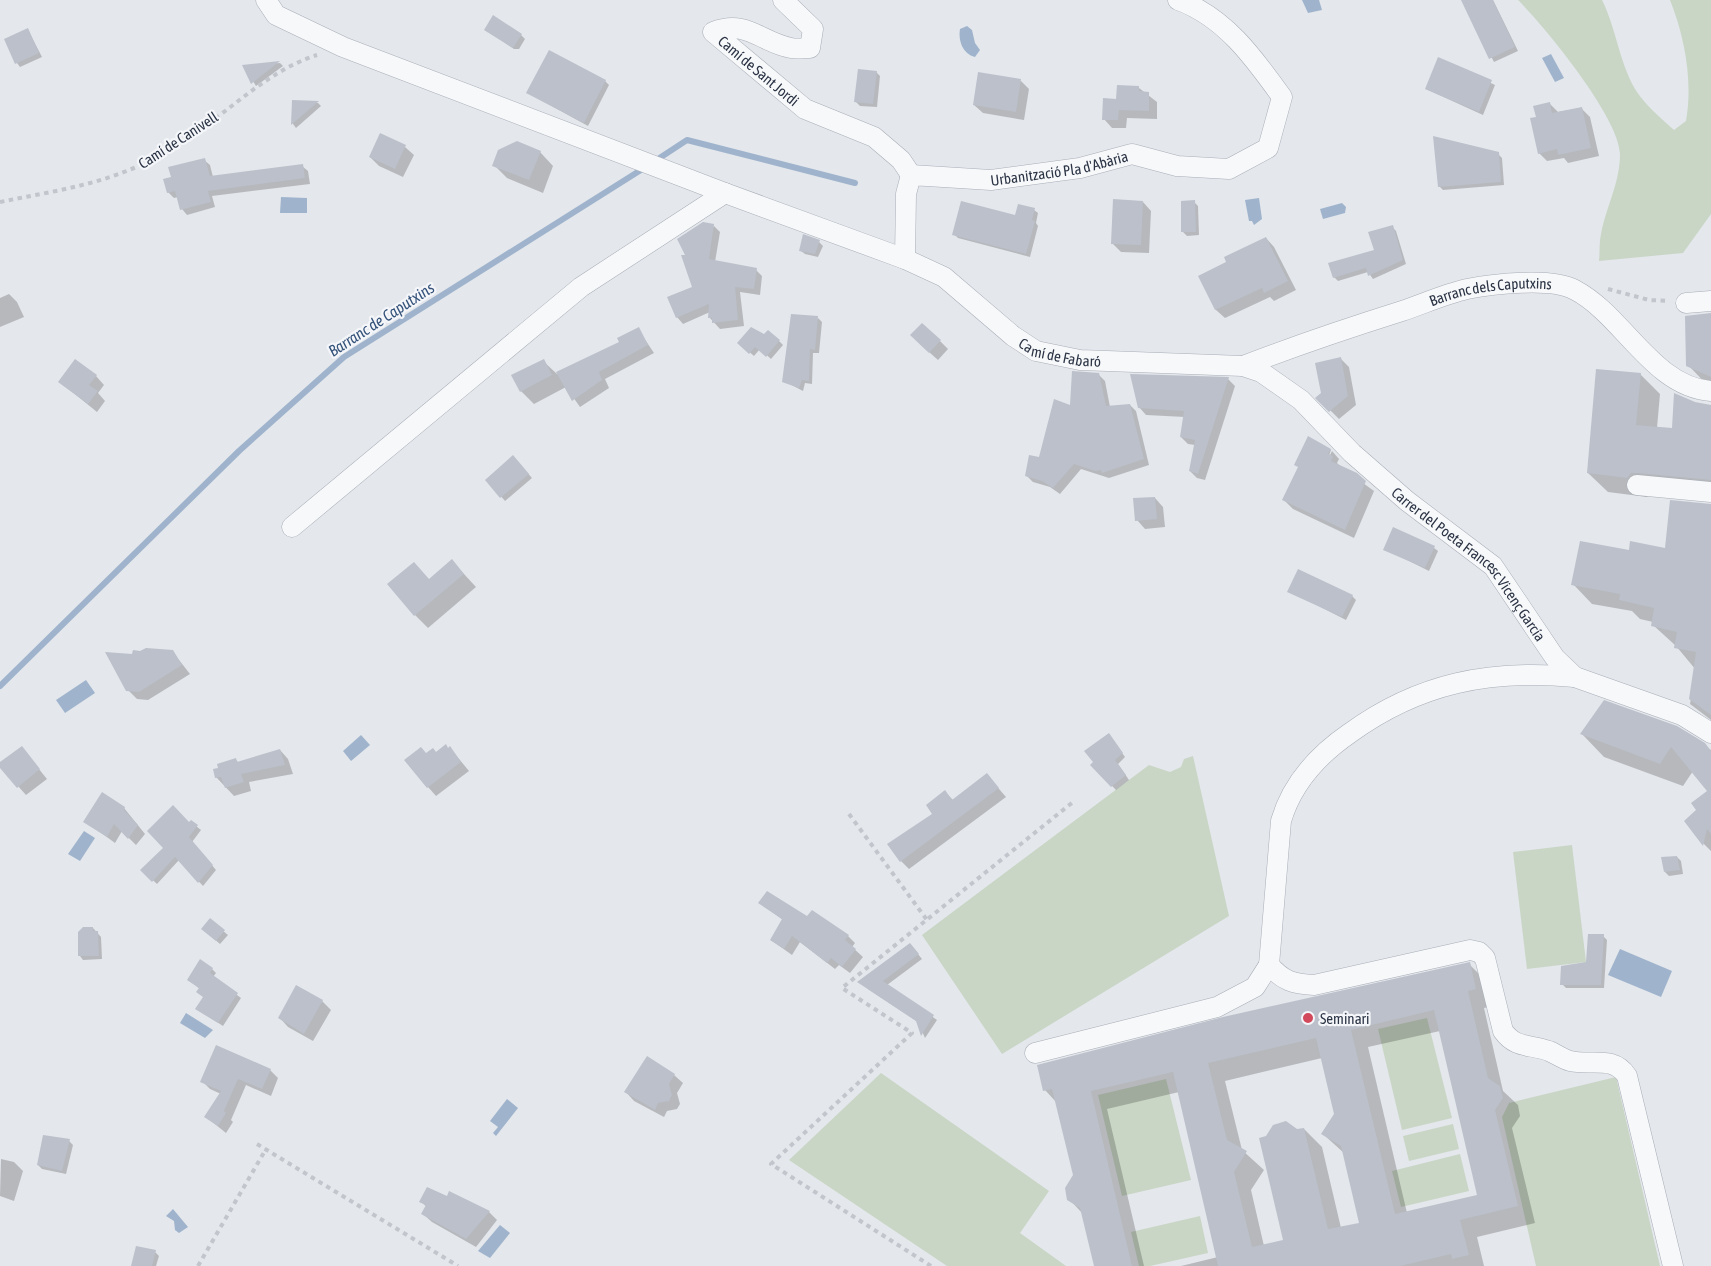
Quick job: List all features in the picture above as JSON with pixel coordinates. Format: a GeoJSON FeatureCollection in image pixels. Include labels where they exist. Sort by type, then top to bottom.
{"type":"FeatureCollection","features":[{"type":"Feature","properties":{"kind":"street","name":"Camí de Fabaró"},"geometry":{"type":"LineString","coordinates":[[266,0],[276,15],[343,47],[724,193],[905,259],[944,278],[1013,336],[1036,351],[1080,360],[1243,366]]}},
{"type":"Feature","properties":{"kind":"street","name":"Camí de Sant Jordi"},"geometry":{"type":"LineString","coordinates":[[783,0],[813,29],[810,48],[790,48],[760,34],[729,26],[713,32],[805,109],[874,137],[901,160],[910,176]]}},
{"type":"Feature","properties":{"kind":"street","name":"Urbanització Pla d'Abària"},"geometry":{"type":"LineString","coordinates":[[910,176],[990,180],[1080,168],[1132,154],[1177,166],[1229,169],[1268,148],[1282,97],[1247,48],[1198,7],[1178,0]]}},
{"type":"Feature","properties":{"kind":"street"},"geometry":{"type":"LineString","coordinates":[[905,259],[905,204],[910,176]]}},
{"type":"Feature","properties":{"kind":"street"},"geometry":{"type":"LineString","coordinates":[[292,527],[581,287],[724,193]]}},
{"type":"Feature","properties":{"kind":"street","name":"Barranc dels Caputxins"},"geometry":{"type":"LineString","coordinates":[[1243,366],[1301,343],[1467,289],[1539,282],[1574,289],[1615,322],[1661,369],[1699,390],[1711,391]]}},
{"type":"Feature","properties":{"kind":"street"},"geometry":{"type":"LineString","coordinates":[[1686,303],[1711,301]]}},
{"type":"Feature","properties":{"kind":"street","name":"Carrer del Poeta Francesc Vicenç García"},"geometry":{"type":"LineString","coordinates":[[1243,366],[1261,372],[1301,400],[1352,453],[1399,494],[1493,566],[1555,658],[1575,677],[1682,715],[1711,733]]}},
{"type":"Feature","properties":{"kind":"street"},"geometry":{"type":"LineString","coordinates":[[1637,485],[1711,492]]}},
{"type":"Feature","properties":{"kind":"street"},"geometry":{"type":"LineString","coordinates":[[1035,1053],[1216,1007],[1240,997],[1255,987],[1269,964],[1281,821],[1287,800],[1317,759],[1375,716],[1397,702],[1424,692],[1496,676],[1575,677]]}},
{"type":"Feature","properties":{"kind":"street"},"geometry":{"type":"LineString","coordinates":[[1269,964],[1281,978],[1296,984],[1314,985],[1470,950],[1479,952],[1485,958],[1489,968],[1503,1031],[1509,1039],[1518,1045],[1540,1048],[1571,1061],[1612,1063],[1621,1068],[1627,1076],[1673,1266]]}},
{"type":"Feature","properties":{"kind":"path","name":"Camí de Canivell"},"geometry":{"type":"LineString","coordinates":[[0,202],[95,182],[132,169],[191,135],[294,62],[343,47]]}},
{"type":"Feature","properties":{"kind":"path"},"geometry":{"type":"LineString","coordinates":[[1574,289],[1594,285],[1649,300],[1686,303]]}},
{"type":"Feature","properties":{"kind":"path"},"geometry":{"type":"LineString","coordinates":[[931,1266],[771,1164],[912,1033],[842,988],[1073,802]]}},
{"type":"Feature","properties":{"kind":"path"},"geometry":{"type":"LineString","coordinates":[[849,814],[927,920]]}},
{"type":"Feature","properties":{"kind":"path"},"geometry":{"type":"LineString","coordinates":[[257,1144],[458,1266]]}},
{"type":"Feature","properties":{"kind":"path"},"geometry":{"type":"LineString","coordinates":[[198,1266],[266,1149]]}},
{"type":"Feature","properties":{"kind":"green space"},"geometry":{"type":"Polygon","coordinates":[[[1518,0],[1602,0],[1635,89],[1674,130],[1686,121],[1689,91],[1684,44],[1670,0],[1711,0],[1711,214],[1683,253],[1599,261],[1601,234],[1619,165],[1620,154],[1616,138],[1607,118],[1579,73],[1518,0]]]}},
{"type":"Feature","properties":{"kind":"green space"},"geometry":{"type":"Polygon","coordinates":[[[1193,756],[1229,916],[1002,1054],[922,935],[1149,765],[1170,772],[1181,767],[1184,759],[1193,756]]]}},
{"type":"Feature","properties":{"kind":"green space"},"geometry":{"type":"Polygon","coordinates":[[[1572,845],[1586,962],[1527,969],[1513,852],[1572,845]]]}},
{"type":"Feature","properties":{"kind":"green space"},"geometry":{"type":"Polygon","coordinates":[[[1427,1018],[1452,1118],[1402,1130],[1378,1029],[1427,1018]]]}},
{"type":"Feature","properties":{"kind":"green space"},"geometry":{"type":"Polygon","coordinates":[[[881,1073],[1049,1191],[1020,1233],[1066,1266],[947,1266],[789,1160],[881,1073]]]}},
{"type":"Feature","properties":{"kind":"green space"},"geometry":{"type":"Polygon","coordinates":[[[1616,1077],[1660,1266],[1536,1266],[1502,1117],[1509,1103],[1616,1077]]]}},
{"type":"Feature","properties":{"kind":"green space"},"geometry":{"type":"Polygon","coordinates":[[[1166,1079],[1191,1180],[1122,1196],[1098,1095],[1166,1079]]]}},
{"type":"Feature","properties":{"kind":"green space"},"geometry":{"type":"Polygon","coordinates":[[[1453,1124],[1459,1149],[1409,1161],[1403,1136],[1453,1124]]]}},
{"type":"Feature","properties":{"kind":"green space"},"geometry":{"type":"Polygon","coordinates":[[[1460,1154],[1469,1191],[1401,1207],[1392,1171],[1460,1154]]]}},
{"type":"Feature","properties":{"kind":"green space"},"geometry":{"type":"Polygon","coordinates":[[[1200,1216],[1208,1253],[1150,1266],[1139,1266],[1131,1232],[1200,1216]]]}},
{"type":"Feature","properties":{"kind":"water"},"geometry":{"type":"Polygon","coordinates":[[[1302,0],[1319,0],[1322,10],[1308,13],[1302,0]]]}},
{"type":"Feature","properties":{"kind":"water"},"geometry":{"type":"Polygon","coordinates":[[[967,26],[972,30],[975,43],[980,50],[975,57],[964,50],[961,42],[960,29],[967,26]]]}},
{"type":"Feature","properties":{"kind":"water"},"geometry":{"type":"Polygon","coordinates":[[[1551,54],[1564,78],[1555,82],[1542,58],[1551,54]]]}},
{"type":"Feature","properties":{"kind":"water"},"geometry":{"type":"Polygon","coordinates":[[[281,197],[307,198],[307,213],[280,213],[281,197]]]}},
{"type":"Feature","properties":{"kind":"water"},"geometry":{"type":"Polygon","coordinates":[[[1259,198],[1262,219],[1254,225],[1252,221],[1249,221],[1245,200],[1259,198]]]}},
{"type":"Feature","properties":{"kind":"water"},"geometry":{"type":"Polygon","coordinates":[[[1342,203],[1346,207],[1345,213],[1323,219],[1320,209],[1342,203]]]}},
{"type":"Feature","properties":{"kind":"water"},"geometry":{"type":"Polygon","coordinates":[[[86,680],[95,693],[65,713],[56,700],[86,680]]]}},
{"type":"Feature","properties":{"kind":"water"},"geometry":{"type":"Polygon","coordinates":[[[361,735],[370,745],[351,761],[343,751],[361,735]]]}},
{"type":"Feature","properties":{"kind":"water"},"geometry":{"type":"Polygon","coordinates":[[[84,831],[95,838],[80,861],[68,854],[84,831]]]}},
{"type":"Feature","properties":{"kind":"water"},"geometry":{"type":"Polygon","coordinates":[[[1620,949],[1672,971],[1661,997],[1608,975],[1620,949]]]}},
{"type":"Feature","properties":{"kind":"water"},"geometry":{"type":"Polygon","coordinates":[[[186,1013],[213,1030],[205,1038],[180,1023],[186,1013]]]}},
{"type":"Feature","properties":{"kind":"water"},"geometry":{"type":"Polygon","coordinates":[[[507,1099],[518,1108],[496,1136],[493,1133],[498,1127],[490,1121],[507,1099]]]}},
{"type":"Feature","properties":{"kind":"water"},"geometry":{"type":"Polygon","coordinates":[[[173,1209],[188,1227],[179,1233],[175,1230],[174,1221],[166,1216],[173,1209]]]}},
{"type":"Feature","properties":{"kind":"water"},"geometry":{"type":"Polygon","coordinates":[[[500,1225],[510,1233],[490,1258],[478,1251],[500,1225]]]}},
{"type":"Feature","properties":{"kind":"building"},"geometry":{"type":"Polygon","coordinates":[[[1461,0],[1493,0],[1515,47],[1489,59],[1461,0]]]}},
{"type":"Feature","properties":{"kind":"building"},"geometry":{"type":"Polygon","coordinates":[[[493,15],[522,34],[513,48],[484,30],[493,15]]]}},
{"type":"Feature","properties":{"kind":"building"},"geometry":{"type":"Polygon","coordinates":[[[28,28],[39,53],[15,64],[4,39],[28,28]]]}},
{"type":"Feature","properties":{"kind":"building"},"geometry":{"type":"Polygon","coordinates":[[[549,50],[606,80],[584,123],[526,93],[549,50]]]}},
{"type":"Feature","properties":{"kind":"building"},"geometry":{"type":"Polygon","coordinates":[[[1438,57],[1492,80],[1479,112],[1425,89],[1438,57]]]}},
{"type":"Feature","properties":{"kind":"building"},"geometry":{"type":"Polygon","coordinates":[[[280,61],[251,84],[242,65],[280,61]]]}},
{"type":"Feature","properties":{"kind":"building"},"geometry":{"type":"Polygon","coordinates":[[[858,69],[877,71],[873,104],[854,102],[858,69]]]}},
{"type":"Feature","properties":{"kind":"building"},"geometry":{"type":"Polygon","coordinates":[[[978,72],[1021,79],[1016,112],[973,105],[978,72]]]}},
{"type":"Feature","properties":{"kind":"building"},"geometry":{"type":"Polygon","coordinates":[[[1117,85],[1139,86],[1139,91],[1149,92],[1149,111],[1119,110],[1118,120],[1102,120],[1103,98],[1116,99],[1117,85]]]}},
{"type":"Feature","properties":{"kind":"building"},"geometry":{"type":"Polygon","coordinates":[[[292,100],[319,101],[291,125],[292,100]]]}},
{"type":"Feature","properties":{"kind":"building"},"geometry":{"type":"Polygon","coordinates":[[[1550,102],[1552,113],[1582,107],[1591,148],[1558,155],[1557,149],[1538,154],[1530,118],[1536,117],[1533,106],[1550,102]]]}},
{"type":"Feature","properties":{"kind":"building"},"geometry":{"type":"Polygon","coordinates":[[[380,133],[406,145],[395,169],[369,157],[380,133]]]}},
{"type":"Feature","properties":{"kind":"building"},"geometry":{"type":"Polygon","coordinates":[[[1433,136],[1499,152],[1501,182],[1438,187],[1433,136]]]}},
{"type":"Feature","properties":{"kind":"building"},"geometry":{"type":"Polygon","coordinates":[[[517,141],[541,151],[529,180],[492,166],[498,150],[517,141]]]}},
{"type":"Feature","properties":{"kind":"building"},"geometry":{"type":"Polygon","coordinates":[[[205,158],[210,176],[303,164],[305,178],[208,191],[211,202],[180,210],[175,191],[167,193],[163,179],[171,177],[168,167],[205,158]]]}},
{"type":"Feature","properties":{"kind":"building"},"geometry":{"type":"Polygon","coordinates":[[[1113,199],[1143,201],[1141,245],[1111,244],[1113,199]]]}},
{"type":"Feature","properties":{"kind":"building"},"geometry":{"type":"Polygon","coordinates":[[[1195,200],[1196,232],[1181,232],[1181,201],[1195,200]]]}},
{"type":"Feature","properties":{"kind":"building"},"geometry":{"type":"Polygon","coordinates":[[[961,201],[1015,215],[1018,204],[1035,208],[1032,220],[1035,221],[1026,254],[952,235],[961,201]]]}},
{"type":"Feature","properties":{"kind":"building"},"geometry":{"type":"Polygon","coordinates":[[[703,222],[714,224],[709,259],[757,268],[754,289],[735,287],[738,320],[712,323],[712,318],[708,318],[709,304],[676,318],[667,297],[692,287],[681,255],[685,255],[677,239],[703,222]]]}},
{"type":"Feature","properties":{"kind":"building"},"geometry":{"type":"Polygon","coordinates":[[[1393,225],[1403,260],[1368,276],[1366,268],[1333,278],[1328,263],[1374,250],[1368,232],[1393,225]]]}},
{"type":"Feature","properties":{"kind":"building"},"geometry":{"type":"Polygon","coordinates":[[[803,234],[820,240],[815,254],[799,251],[803,234]]]}},
{"type":"Feature","properties":{"kind":"building"},"geometry":{"type":"Polygon","coordinates":[[[1266,237],[1288,281],[1264,293],[1262,288],[1215,310],[1198,276],[1226,262],[1224,257],[1266,237]]]}},
{"type":"Feature","properties":{"kind":"building"},"geometry":{"type":"Polygon","coordinates":[[[1711,313],[1711,377],[1686,366],[1685,316],[1711,313]]]}},
{"type":"Feature","properties":{"kind":"building"},"geometry":{"type":"Polygon","coordinates":[[[791,314],[818,316],[815,350],[810,349],[809,381],[802,380],[799,388],[782,382],[791,314]]]}},
{"type":"Feature","properties":{"kind":"building"},"geometry":{"type":"Polygon","coordinates":[[[922,323],[941,340],[929,353],[910,335],[922,323]]]}},
{"type":"Feature","properties":{"kind":"building"},"geometry":{"type":"Polygon","coordinates":[[[639,327],[648,345],[599,372],[602,380],[572,401],[556,372],[619,342],[617,338],[639,327]]]}},
{"type":"Feature","properties":{"kind":"building"},"geometry":{"type":"Polygon","coordinates":[[[751,327],[764,334],[768,330],[780,340],[766,357],[755,347],[749,354],[737,343],[751,327]]]}},
{"type":"Feature","properties":{"kind":"building"},"geometry":{"type":"Polygon","coordinates":[[[1341,357],[1348,396],[1329,412],[1315,398],[1321,393],[1315,363],[1341,357]]]}},
{"type":"Feature","properties":{"kind":"building"},"geometry":{"type":"Polygon","coordinates":[[[75,359],[97,375],[89,385],[98,391],[88,404],[58,382],[75,359]]]}},
{"type":"Feature","properties":{"kind":"building"},"geometry":{"type":"Polygon","coordinates":[[[544,359],[552,375],[520,392],[511,375],[544,359]]]}},
{"type":"Feature","properties":{"kind":"building"},"geometry":{"type":"Polygon","coordinates":[[[1596,369],[1641,373],[1636,425],[1672,428],[1674,393],[1695,402],[1711,405],[1711,480],[1638,473],[1631,473],[1627,478],[1587,473],[1596,369]]]}},
{"type":"Feature","properties":{"kind":"building"},"geometry":{"type":"Polygon","coordinates":[[[1072,371],[1099,373],[1106,406],[1130,404],[1144,459],[1102,473],[1101,470],[1095,471],[1074,464],[1053,488],[1042,481],[1025,476],[1029,455],[1039,457],[1054,399],[1070,405],[1072,371]]]}},
{"type":"Feature","properties":{"kind":"building"},"geometry":{"type":"Polygon","coordinates":[[[1130,374],[1229,377],[1198,474],[1189,471],[1195,440],[1180,437],[1184,411],[1138,408],[1130,374]]]}},
{"type":"Feature","properties":{"kind":"building"},"geometry":{"type":"Polygon","coordinates":[[[1308,436],[1331,449],[1328,454],[1333,456],[1331,461],[1357,473],[1366,481],[1345,530],[1282,500],[1298,467],[1294,465],[1308,436]]]}},
{"type":"Feature","properties":{"kind":"building"},"geometry":{"type":"Polygon","coordinates":[[[513,455],[529,474],[500,498],[485,480],[513,455]]]}},
{"type":"Feature","properties":{"kind":"building"},"geometry":{"type":"Polygon","coordinates":[[[1155,497],[1157,519],[1135,521],[1133,498],[1155,497]]]}},
{"type":"Feature","properties":{"kind":"building"},"geometry":{"type":"Polygon","coordinates":[[[1670,500],[1711,504],[1711,715],[1689,699],[1696,652],[1674,648],[1677,632],[1651,626],[1654,608],[1619,600],[1620,594],[1571,585],[1580,541],[1629,550],[1630,541],[1665,548],[1670,500]]]}},
{"type":"Feature","properties":{"kind":"building"},"geometry":{"type":"Polygon","coordinates":[[[1393,527],[1435,546],[1425,568],[1383,550],[1393,527]]]}},
{"type":"Feature","properties":{"kind":"building"},"geometry":{"type":"Polygon","coordinates":[[[452,559],[464,574],[414,616],[387,584],[414,562],[429,579],[452,559]]]}},
{"type":"Feature","properties":{"kind":"building"},"geometry":{"type":"Polygon","coordinates":[[[1298,569],[1353,595],[1342,617],[1287,592],[1298,569]]]}},
{"type":"Feature","properties":{"kind":"building"},"geometry":{"type":"Polygon","coordinates":[[[146,648],[173,650],[182,665],[139,692],[126,691],[105,652],[132,654],[133,650],[140,651],[146,648]]]}},
{"type":"Feature","properties":{"kind":"building"},"geometry":{"type":"Polygon","coordinates":[[[1604,700],[1677,726],[1705,743],[1711,751],[1711,834],[1707,829],[1703,846],[1684,821],[1696,810],[1691,803],[1707,791],[1671,747],[1660,764],[1580,734],[1604,700]]]}},
{"type":"Feature","properties":{"kind":"building"},"geometry":{"type":"Polygon","coordinates":[[[1109,733],[1123,753],[1115,760],[1126,775],[1111,787],[1090,765],[1093,762],[1084,751],[1109,733]]]}},
{"type":"Feature","properties":{"kind":"building"},"geometry":{"type":"Polygon","coordinates":[[[446,744],[461,762],[427,788],[404,760],[421,747],[426,753],[433,748],[436,752],[446,744]]]}},
{"type":"Feature","properties":{"kind":"building"},"geometry":{"type":"Polygon","coordinates":[[[22,746],[40,769],[17,788],[0,768],[0,762],[22,746]]]}},
{"type":"Feature","properties":{"kind":"building"},"geometry":{"type":"Polygon","coordinates":[[[280,749],[285,765],[241,774],[244,782],[225,788],[221,777],[215,778],[213,769],[218,768],[217,764],[236,758],[237,762],[280,749]]]}},
{"type":"Feature","properties":{"kind":"building"},"geometry":{"type":"Polygon","coordinates":[[[987,773],[999,788],[900,862],[887,844],[932,814],[926,805],[945,790],[952,800],[987,773]]]}},
{"type":"Feature","properties":{"kind":"building"},"geometry":{"type":"Polygon","coordinates":[[[102,792],[125,807],[124,810],[138,825],[128,839],[114,824],[107,837],[83,822],[102,792]]]}},
{"type":"Feature","properties":{"kind":"building"},"geometry":{"type":"Polygon","coordinates":[[[173,805],[189,822],[191,820],[198,825],[189,837],[213,865],[198,883],[175,857],[152,882],[140,870],[163,848],[147,831],[173,805]]]}},
{"type":"Feature","properties":{"kind":"building"},"geometry":{"type":"Polygon","coordinates":[[[1677,856],[1680,870],[1664,872],[1661,857],[1677,856]]]}},
{"type":"Feature","properties":{"kind":"building"},"geometry":{"type":"Polygon","coordinates":[[[767,891],[807,916],[812,910],[849,935],[845,940],[856,949],[842,967],[831,958],[827,963],[792,936],[784,949],[770,940],[782,919],[758,903],[767,891]]]}},
{"type":"Feature","properties":{"kind":"building"},"geometry":{"type":"Polygon","coordinates":[[[210,918],[225,930],[216,941],[201,929],[210,918]]]}},
{"type":"Feature","properties":{"kind":"building"},"geometry":{"type":"Polygon","coordinates":[[[83,927],[93,927],[93,931],[98,931],[99,956],[78,956],[78,932],[83,927]]]}},
{"type":"Feature","properties":{"kind":"building"},"geometry":{"type":"Polygon","coordinates":[[[1588,934],[1604,934],[1601,985],[1560,985],[1561,966],[1586,962],[1588,934]]]}},
{"type":"Feature","properties":{"kind":"building"},"geometry":{"type":"Polygon","coordinates":[[[910,943],[919,954],[883,981],[934,1015],[921,1036],[916,1021],[857,982],[910,943]]]}},
{"type":"Feature","properties":{"kind":"building"},"geometry":{"type":"Polygon","coordinates":[[[200,959],[213,968],[210,973],[238,993],[218,1023],[195,1009],[203,997],[196,992],[199,988],[187,980],[200,959]]]}},
{"type":"Feature","properties":{"kind":"building"},"geometry":{"type":"Polygon","coordinates":[[[1470,962],[1476,989],[1468,991],[1488,1078],[1500,1086],[1503,1098],[1495,1110],[1518,1206],[1460,1220],[1469,1255],[1452,1259],[1451,1254],[1400,1266],[1218,1266],[1173,1072],[1091,1091],[1132,1266],[1094,1266],[1080,1208],[1067,1200],[1065,1188],[1073,1175],[1052,1089],[1043,1091],[1037,1065],[1223,1017],[1470,962]],[[1434,1010],[1351,1030],[1395,1214],[1477,1195],[1434,1010]],[[1316,1038],[1208,1063],[1227,1140],[1247,1151],[1234,1172],[1252,1247],[1283,1240],[1259,1138],[1266,1136],[1273,1125],[1286,1121],[1297,1129],[1304,1128],[1328,1229],[1359,1223],[1341,1146],[1321,1134],[1334,1114],[1316,1038]]]}},
{"type":"Feature","properties":{"kind":"building"},"geometry":{"type":"Polygon","coordinates":[[[296,985],[323,1000],[304,1034],[278,1018],[296,985]]]}},
{"type":"Feature","properties":{"kind":"building"},"geometry":{"type":"Polygon","coordinates":[[[216,1045],[271,1069],[262,1089],[238,1079],[224,1111],[226,1113],[218,1126],[204,1117],[221,1091],[200,1082],[216,1045]]]}},
{"type":"Feature","properties":{"kind":"building"},"geometry":{"type":"Polygon","coordinates":[[[647,1056],[675,1074],[669,1084],[672,1095],[669,1101],[658,1103],[655,1110],[624,1092],[647,1056]]]}},
{"type":"Feature","properties":{"kind":"building"},"geometry":{"type":"Polygon","coordinates":[[[43,1135],[70,1139],[62,1171],[37,1165],[43,1135]]]}},
{"type":"Feature","properties":{"kind":"building"},"geometry":{"type":"Polygon","coordinates":[[[427,1187],[447,1196],[449,1191],[490,1211],[466,1239],[421,1214],[426,1205],[419,1202],[427,1187]]]}},
{"type":"Feature","properties":{"kind":"building"},"geometry":{"type":"Polygon","coordinates":[[[136,1246],[156,1250],[152,1266],[131,1266],[136,1246]]]}},
{"type":"Feature","properties":{"kind":"waterway","name":"Barranc de Caputxins"},"geometry":{"type":"LineString","coordinates":[[655,161],[687,140],[855,183]]}},
{"type":"Feature","properties":{"kind":"waterway","name":"Barranc de Caputxins"},"geometry":{"type":"LineString","coordinates":[[0,686],[239,451],[344,357],[644,168]]}},
{"type":"Feature","properties":{"kind":"place","name":"Seminari"},"geometry":{"type":"Point","coordinates":[1308,1018]}}]}
